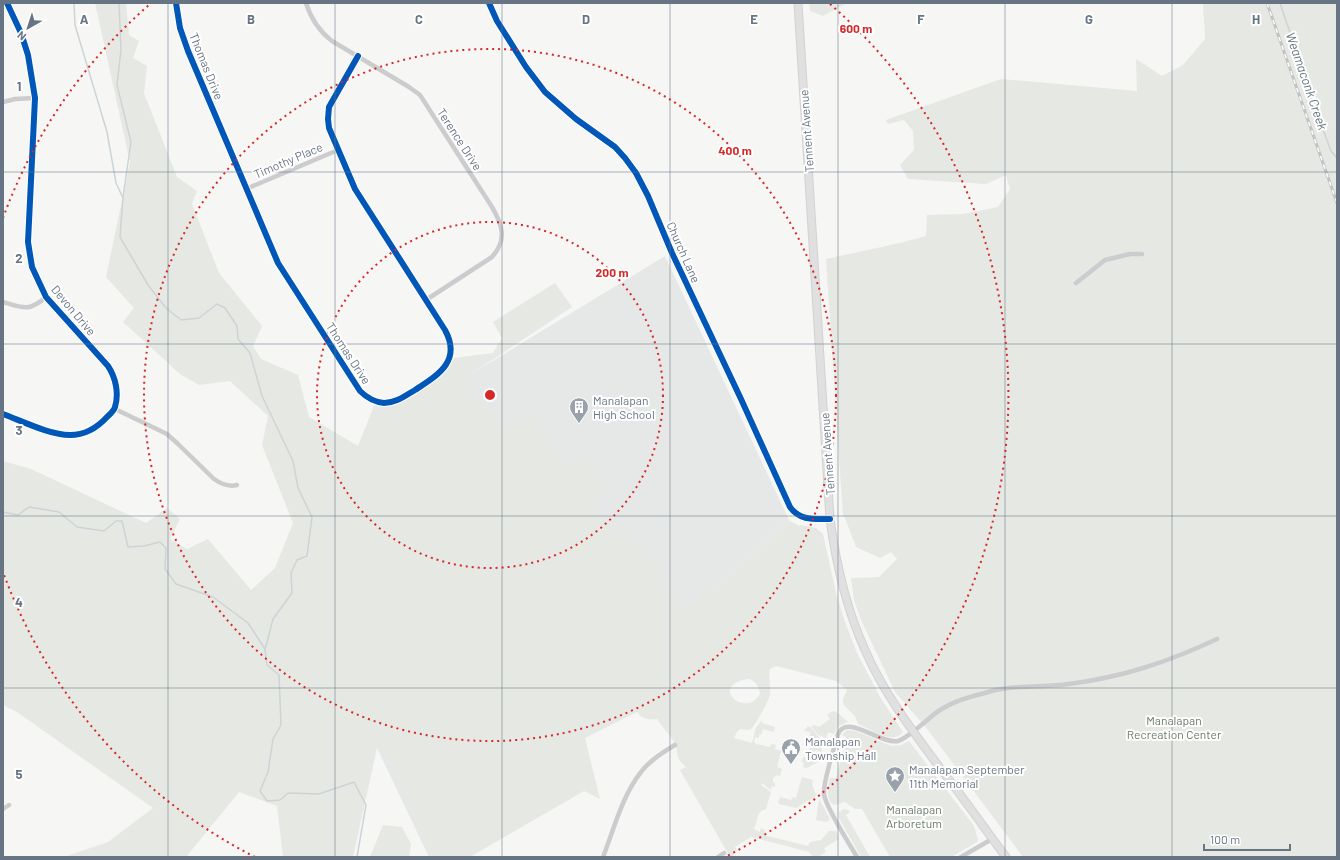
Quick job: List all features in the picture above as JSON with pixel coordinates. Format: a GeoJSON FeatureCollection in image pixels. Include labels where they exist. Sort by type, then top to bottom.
{"type":"FeatureCollection","features":[{"type":"Feature","properties":{"kind":"main road","name":"Tennent Avenue"},"geometry":{"type":"LineString","coordinates":[[798,3],[830,519],[832,538],[841,581],[856,628],[879,678],[891,699],[1006,857]]}},
{"type":"Feature","properties":{"kind":"street","name":"Devon Drive"},"geometry":{"type":"LineString","coordinates":[[7,3],[21,33],[28,55],[35,98],[28,249],[32,267],[46,297],[111,370],[116,385],[115,409]]}},
{"type":"Feature","properties":{"kind":"street","name":"Thomas Drive"},"geometry":{"type":"LineString","coordinates":[[176,3],[180,28],[188,51],[278,263],[357,388],[369,399],[384,403],[399,400],[440,373],[445,367],[450,354],[450,343],[445,330],[355,189],[329,128],[328,114],[331,103],[358,56]]}},
{"type":"Feature","properties":{"kind":"street","name":"Terence Drive"},"geometry":{"type":"LineString","coordinates":[[306,3],[311,16],[321,32],[332,42],[410,86],[420,95],[492,207],[501,224],[501,242],[497,252],[492,257],[426,300]]}},
{"type":"Feature","properties":{"kind":"street","name":"Church Lane"},"geometry":{"type":"LineString","coordinates":[[489,3],[497,21],[526,67],[545,92],[576,119],[615,147],[636,173],[648,196],[698,309],[790,507],[796,514],[806,518],[830,519]]}},
{"type":"Feature","properties":{"kind":"street"},"geometry":{"type":"LineString","coordinates":[[3,102],[15,99],[35,98]]}},
{"type":"Feature","properties":{"kind":"street","name":"Timothy Place"},"geometry":{"type":"LineString","coordinates":[[246,189],[338,150]]}},
{"type":"Feature","properties":{"kind":"street"},"geometry":{"type":"LineString","coordinates":[[1076,283],[1105,260],[1130,254],[1142,254]]}},
{"type":"Feature","properties":{"kind":"street"},"geometry":{"type":"LineString","coordinates":[[3,302],[28,308],[39,304],[46,297]]}},
{"type":"Feature","properties":{"kind":"street"},"geometry":{"type":"LineString","coordinates":[[3,414],[57,433],[76,435],[83,434],[96,428],[115,409],[167,434],[220,483],[230,486],[237,485]]}},
{"type":"Feature","properties":{"kind":"street"},"geometry":{"type":"LineString","coordinates":[[857,857],[828,806],[824,796],[825,784],[839,732],[845,727],[852,726],[884,740],[893,742],[902,740],[940,710],[958,700],[997,690],[1068,685],[1120,676],[1158,664],[1217,639]]}},
{"type":"Feature","properties":{"kind":"street"},"geometry":{"type":"LineString","coordinates":[[603,857],[626,798],[634,782],[649,763],[675,744]]}},
{"type":"Feature","properties":{"kind":"street"},"geometry":{"type":"LineString","coordinates":[[3,809],[9,805]]}},
{"type":"Feature","properties":{"kind":"street"},"geometry":{"type":"LineString","coordinates":[[961,857],[992,838]]}},
{"type":"Feature","properties":{"kind":"street"},"geometry":{"type":"LineString","coordinates":[[718,857],[724,853]]}},
{"type":"Feature","properties":{"kind":"shaded area","name":"Manalapan High School"},"geometry":{"type":"Polygon","coordinates":[[[665,256],[789,520],[686,612],[470,857],[429,857],[377,748],[471,374],[665,256]]]}},
{"type":"Feature","properties":{"kind":"green space"},"geometry":{"type":"Polygon","coordinates":[[[95,3],[126,3],[129,35],[139,41],[133,58],[147,66],[144,93],[177,177],[197,191],[192,204],[219,273],[262,326],[253,346],[261,359],[298,375],[309,417],[358,446],[375,403],[399,399],[454,358],[493,353],[502,338],[493,322],[555,283],[572,307],[471,374],[470,391],[506,427],[534,415],[566,468],[586,456],[595,462],[610,490],[591,502],[611,535],[627,526],[686,611],[730,574],[789,520],[799,526],[816,528],[823,534],[836,593],[857,653],[880,697],[903,732],[899,736],[888,737],[858,724],[855,716],[843,704],[843,699],[847,690],[836,681],[776,666],[770,669],[770,694],[762,711],[752,728],[749,730],[740,729],[734,738],[752,743],[756,728],[762,720],[762,723],[775,727],[774,732],[763,729],[761,735],[759,734],[759,738],[755,737],[754,742],[756,744],[770,747],[771,744],[776,745],[775,749],[781,751],[777,767],[782,769],[780,776],[777,775],[773,778],[775,787],[772,786],[771,790],[762,783],[761,785],[771,792],[766,809],[760,812],[754,829],[760,832],[761,828],[765,830],[764,835],[808,846],[810,842],[821,840],[829,831],[836,831],[839,839],[824,848],[826,852],[818,857],[813,857],[809,852],[751,837],[735,847],[737,851],[733,854],[734,857],[730,857],[680,770],[686,767],[679,760],[673,740],[657,719],[646,718],[637,712],[585,738],[600,799],[584,791],[470,857],[430,857],[393,763],[377,748],[353,857],[283,857],[277,806],[239,792],[186,857],[64,857],[108,842],[153,808],[17,712],[3,705],[3,461],[31,469],[146,523],[167,508],[180,519],[170,539],[187,549],[208,539],[251,590],[275,568],[293,523],[262,445],[268,416],[230,381],[199,385],[180,374],[123,322],[134,308],[106,277],[130,162],[95,3]],[[749,679],[737,682],[731,687],[730,693],[733,698],[739,702],[746,703],[753,701],[760,694],[757,685],[754,681],[749,679]]]}},
{"type":"Feature","properties":{"kind":"green space"},"geometry":{"type":"Polygon","coordinates":[[[809,3],[847,3],[823,16],[810,11],[809,3]]]}},
{"type":"Feature","properties":{"kind":"green space","name":"Manalapan Recreation Center"},"geometry":{"type":"Polygon","coordinates":[[[1203,3],[1337,3],[1337,857],[1023,857],[928,730],[895,692],[861,620],[854,600],[851,578],[879,577],[897,559],[891,552],[880,558],[856,547],[845,518],[843,517],[826,259],[926,236],[927,215],[963,214],[998,207],[1010,189],[1006,175],[986,184],[908,179],[900,165],[914,150],[913,131],[904,120],[888,124],[886,120],[1001,79],[1137,91],[1136,59],[1162,76],[1183,65],[1205,39],[1203,3]]]}},
{"type":"Feature","properties":{"kind":"green space"},"geometry":{"type":"Polygon","coordinates":[[[833,711],[838,713],[848,722],[839,726],[834,734],[828,732],[826,738],[818,735],[812,727],[813,725],[819,727],[830,719],[827,715],[833,711]]]}},
{"type":"Feature","properties":{"kind":"green space"},"geometry":{"type":"Polygon","coordinates":[[[808,726],[819,737],[825,740],[821,752],[816,750],[812,754],[813,758],[819,760],[818,762],[807,768],[803,767],[804,764],[802,761],[803,757],[807,758],[813,737],[809,735],[811,734],[810,732],[804,731],[808,726]]]}},
{"type":"Feature","properties":{"kind":"green space","name":"Manalapan Arboretum"},"geometry":{"type":"Polygon","coordinates":[[[847,730],[856,731],[891,746],[901,745],[909,741],[974,826],[978,839],[977,842],[951,857],[890,857],[862,809],[855,809],[845,802],[834,805],[829,800],[828,793],[830,778],[836,778],[847,738],[842,735],[847,730]]]}},
{"type":"Feature","properties":{"kind":"green space"},"geometry":{"type":"Polygon","coordinates":[[[802,777],[813,780],[812,784],[816,795],[815,797],[796,808],[779,804],[778,802],[780,797],[791,800],[791,797],[796,798],[802,777]]]}},
{"type":"Feature","properties":{"kind":"green space"},"geometry":{"type":"Polygon","coordinates":[[[819,799],[830,819],[827,822],[816,820],[819,799]]]}},
{"type":"Feature","properties":{"kind":"green space"},"geometry":{"type":"Polygon","coordinates":[[[843,809],[850,812],[846,815],[870,857],[861,857],[839,818],[839,813],[843,809]]]}},
{"type":"Feature","properties":{"kind":"green space"},"geometry":{"type":"Polygon","coordinates":[[[383,825],[402,827],[411,844],[409,857],[370,857],[383,825]]]}},
{"type":"Feature","properties":{"kind":"waterway"},"geometry":{"type":"LineString","coordinates":[[74,3],[75,25],[107,132],[116,183],[123,198]]}},
{"type":"Feature","properties":{"kind":"waterway"},"geometry":{"type":"LineString","coordinates":[[119,3],[121,50],[117,85],[131,142],[123,197],[120,237],[148,285],[166,308],[181,320],[199,318],[217,304],[225,308],[237,326],[238,339],[250,353],[262,396],[293,461],[298,488],[312,517],[307,556],[297,560],[291,573],[292,593],[273,619],[265,650],[267,665],[279,675],[281,725],[273,739],[268,772],[260,791],[267,801],[280,800],[288,793],[319,794],[354,782],[366,805],[357,857]]}},
{"type":"Feature","properties":{"kind":"waterway","name":"Weamaconk Creek"},"geometry":{"type":"LineString","coordinates":[[1280,3],[1317,113],[1331,151],[1337,158]]}},
{"type":"Feature","properties":{"kind":"waterway"},"geometry":{"type":"LineString","coordinates":[[3,512],[18,515],[29,507],[59,512],[77,527],[104,531],[116,521],[122,521],[128,547],[144,546],[160,542],[166,548],[165,569],[176,584],[213,597],[248,623],[265,649]]}},
{"type":"Feature","properties":{"kind":"railway"},"geometry":{"type":"LineString","coordinates":[[1267,3],[1337,203]]}},
{"type":"Feature","properties":{"kind":"cycle path"},"geometry":{"type":"LineString","coordinates":[[3,414],[54,433],[76,435],[95,428],[103,421],[114,410],[117,397],[115,381],[108,366],[46,297],[32,267],[28,242],[35,98],[28,55],[21,33],[7,3]]}},
{"type":"Feature","properties":{"kind":"cycle path"},"geometry":{"type":"LineString","coordinates":[[176,3],[180,28],[188,51],[278,263],[360,391],[374,401],[388,403],[404,397],[432,379],[445,366],[449,359],[451,350],[450,341],[445,330],[355,189],[329,128],[329,107],[358,56]]}},
{"type":"Feature","properties":{"kind":"cycle path"},"geometry":{"type":"LineString","coordinates":[[489,3],[497,21],[526,67],[545,92],[576,119],[615,147],[636,173],[648,196],[672,253],[790,507],[794,512],[803,517],[813,519],[830,519]]}},
{"type":"Feature","properties":{"kind":"place","name":"Manalapan High School"},"geometry":{"type":"Point","coordinates":[579,424]}},
{"type":"Feature","properties":{"kind":"place","name":"Manalapan Township Hall"},"geometry":{"type":"Point","coordinates":[791,765]}},
{"type":"Feature","properties":{"kind":"place","name":"Manalapan September 11th Memorial"},"geometry":{"type":"Point","coordinates":[895,793]}}]}
